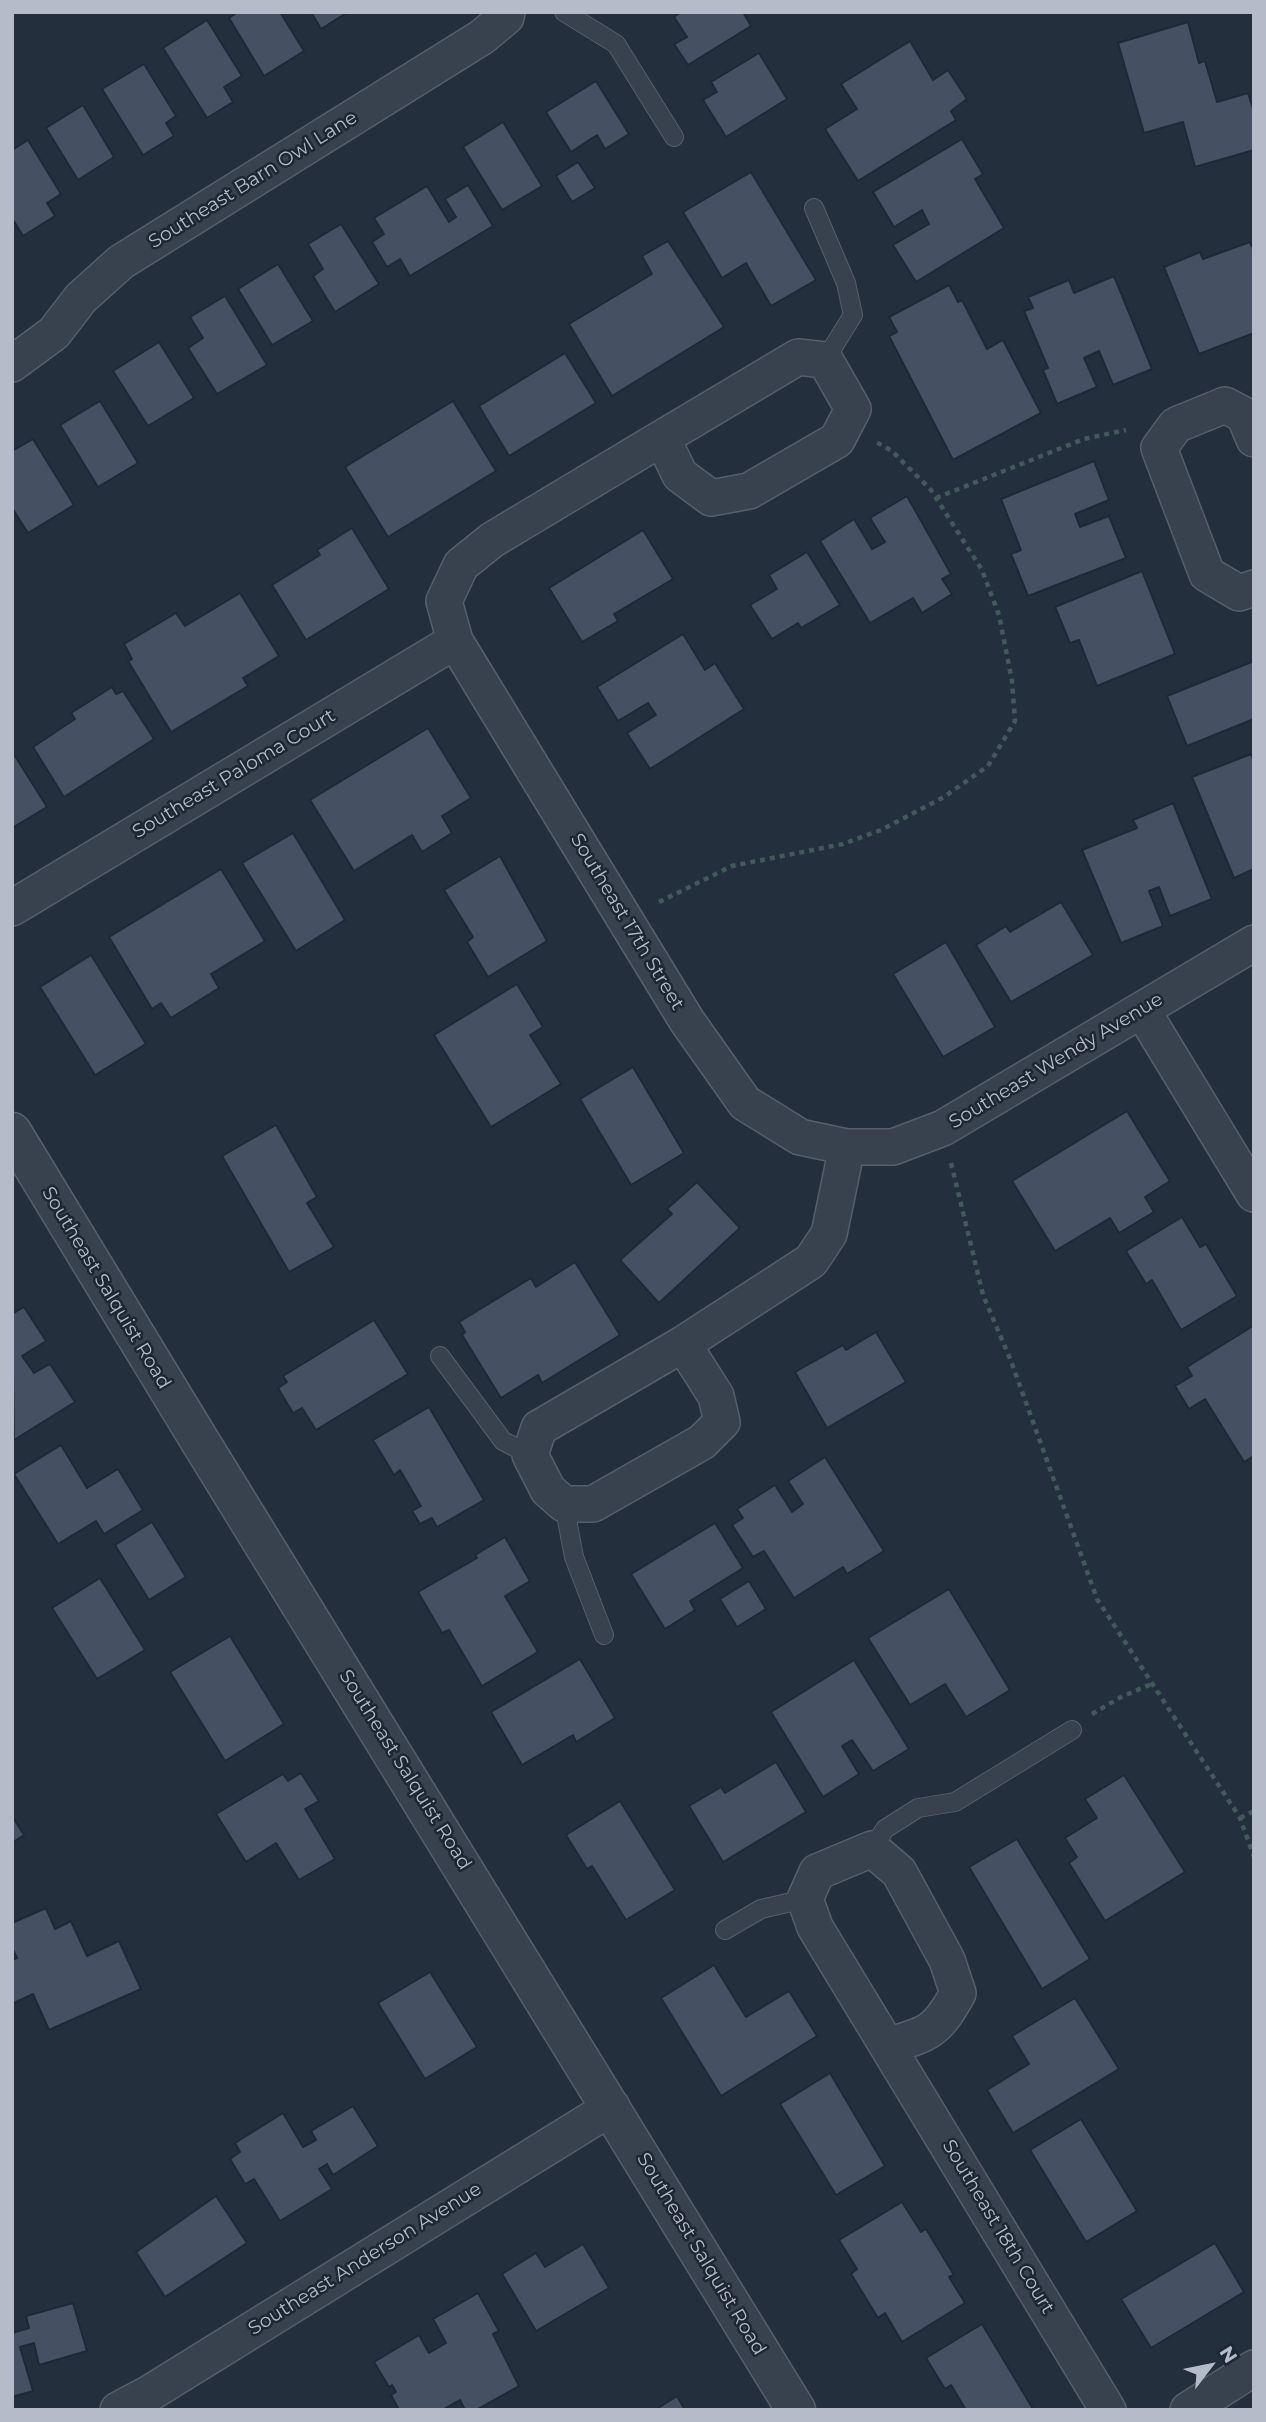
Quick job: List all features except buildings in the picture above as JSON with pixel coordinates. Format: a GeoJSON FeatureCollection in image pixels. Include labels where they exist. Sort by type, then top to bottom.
{"type":"FeatureCollection","features":[{"type":"Feature","properties":{"kind":"street","name":"Southeast Barn Owl Lane"},"geometry":{"type":"LineString","coordinates":[[12,364],[54,333],[81,298],[121,262],[482,37],[506,17],[507,12]]}},
{"type":"Feature","properties":{"kind":"street"},"geometry":{"type":"LineString","coordinates":[[798,357],[825,360],[853,409],[837,440],[749,491],[711,498],[680,475],[662,438],[798,357]]}},
{"type":"Feature","properties":{"kind":"street"},"geometry":{"type":"LineString","coordinates":[[1254,439],[1244,415],[1225,405],[1176,425],[1159,449],[1207,574],[1239,593],[1254,588]]}},
{"type":"Feature","properties":{"kind":"street","name":"Southeast 17th Street"},"geometry":{"type":"LineString","coordinates":[[662,438],[492,540],[461,565],[444,601],[456,641],[687,1021],[744,1103],[800,1137],[847,1147]]}},
{"type":"Feature","properties":{"kind":"street","name":"Southeast Paloma Court"},"geometry":{"type":"LineString","coordinates":[[12,908],[456,641]]}},
{"type":"Feature","properties":{"kind":"street","name":"Southeast Wendy Avenue"},"geometry":{"type":"LineString","coordinates":[[847,1147],[893,1147],[943,1128],[1254,943]]}},
{"type":"Feature","properties":{"kind":"street"},"geometry":{"type":"LineString","coordinates":[[1142,1010],[1254,1194]]}},
{"type":"Feature","properties":{"kind":"street","name":"Southeast Salquist Road"},"geometry":{"type":"LineString","coordinates":[[12,1132],[796,2410]]}},
{"type":"Feature","properties":{"kind":"street"},"geometry":{"type":"LineString","coordinates":[[683,1344],[716,1396],[722,1422],[702,1442],[593,1504],[564,1504],[548,1490],[530,1455],[539,1428],[683,1344],[811,1261],[830,1234],[847,1147]]}},
{"type":"Feature","properties":{"kind":"street"},"geometry":{"type":"LineString","coordinates":[[805,1899],[817,1872],[872,1849],[899,1872],[947,1960],[958,1993],[944,2017],[922,2037],[888,2045]]}},
{"type":"Feature","properties":{"kind":"street","name":"Southeast 18th Court"},"geometry":{"type":"LineString","coordinates":[[805,1899],[816,1927],[1108,2410]]}},
{"type":"Feature","properties":{"kind":"street","name":"Southeast Anderson Avenue"},"geometry":{"type":"LineString","coordinates":[[118,2410],[156,2401],[612,2107]]}},
{"type":"Feature","properties":{"kind":"street"},"geometry":{"type":"LineString","coordinates":[[1188,2410],[1254,2368]]}},
{"type":"Feature","properties":{"kind":"lane"},"geometry":{"type":"LineString","coordinates":[[564,12],[616,44],[674,136]]}},
{"type":"Feature","properties":{"kind":"lane"},"geometry":{"type":"LineString","coordinates":[[814,208],[846,283],[853,314],[825,360]]}},
{"type":"Feature","properties":{"kind":"lane"},"geometry":{"type":"LineString","coordinates":[[440,1356],[503,1441],[530,1455]]}},
{"type":"Feature","properties":{"kind":"lane"},"geometry":{"type":"LineString","coordinates":[[564,1504],[574,1557],[604,1635]]}},
{"type":"Feature","properties":{"kind":"lane"},"geometry":{"type":"LineString","coordinates":[[872,1849],[885,1829],[918,1808],[955,1802],[1072,1730]]}},
{"type":"Feature","properties":{"kind":"lane"},"geometry":{"type":"LineString","coordinates":[[725,1930],[761,1909],[805,1899]]}},
{"type":"Feature","properties":{"kind":"path"},"geometry":{"type":"LineString","coordinates":[[626,920],[692,883],[732,866],[843,844],[881,830],[944,797],[988,766],[1016,721],[1012,681],[999,615],[982,570],[936,498],[892,451],[845,424]]}},
{"type":"Feature","properties":{"kind":"path"},"geometry":{"type":"LineString","coordinates":[[936,498],[1084,439],[1131,430],[1159,449]]}},
{"type":"Feature","properties":{"kind":"path"},"geometry":{"type":"LineString","coordinates":[[943,1128],[983,1295],[1011,1361],[1097,1599],[1240,1818],[1254,1857]]}},
{"type":"Feature","properties":{"kind":"path"},"geometry":{"type":"LineString","coordinates":[[1072,1730],[1121,1697],[1154,1684]]}},
{"type":"Feature","properties":{"kind":"path"},"geometry":{"type":"LineString","coordinates":[[1240,1818],[1254,1811]]}}]}
